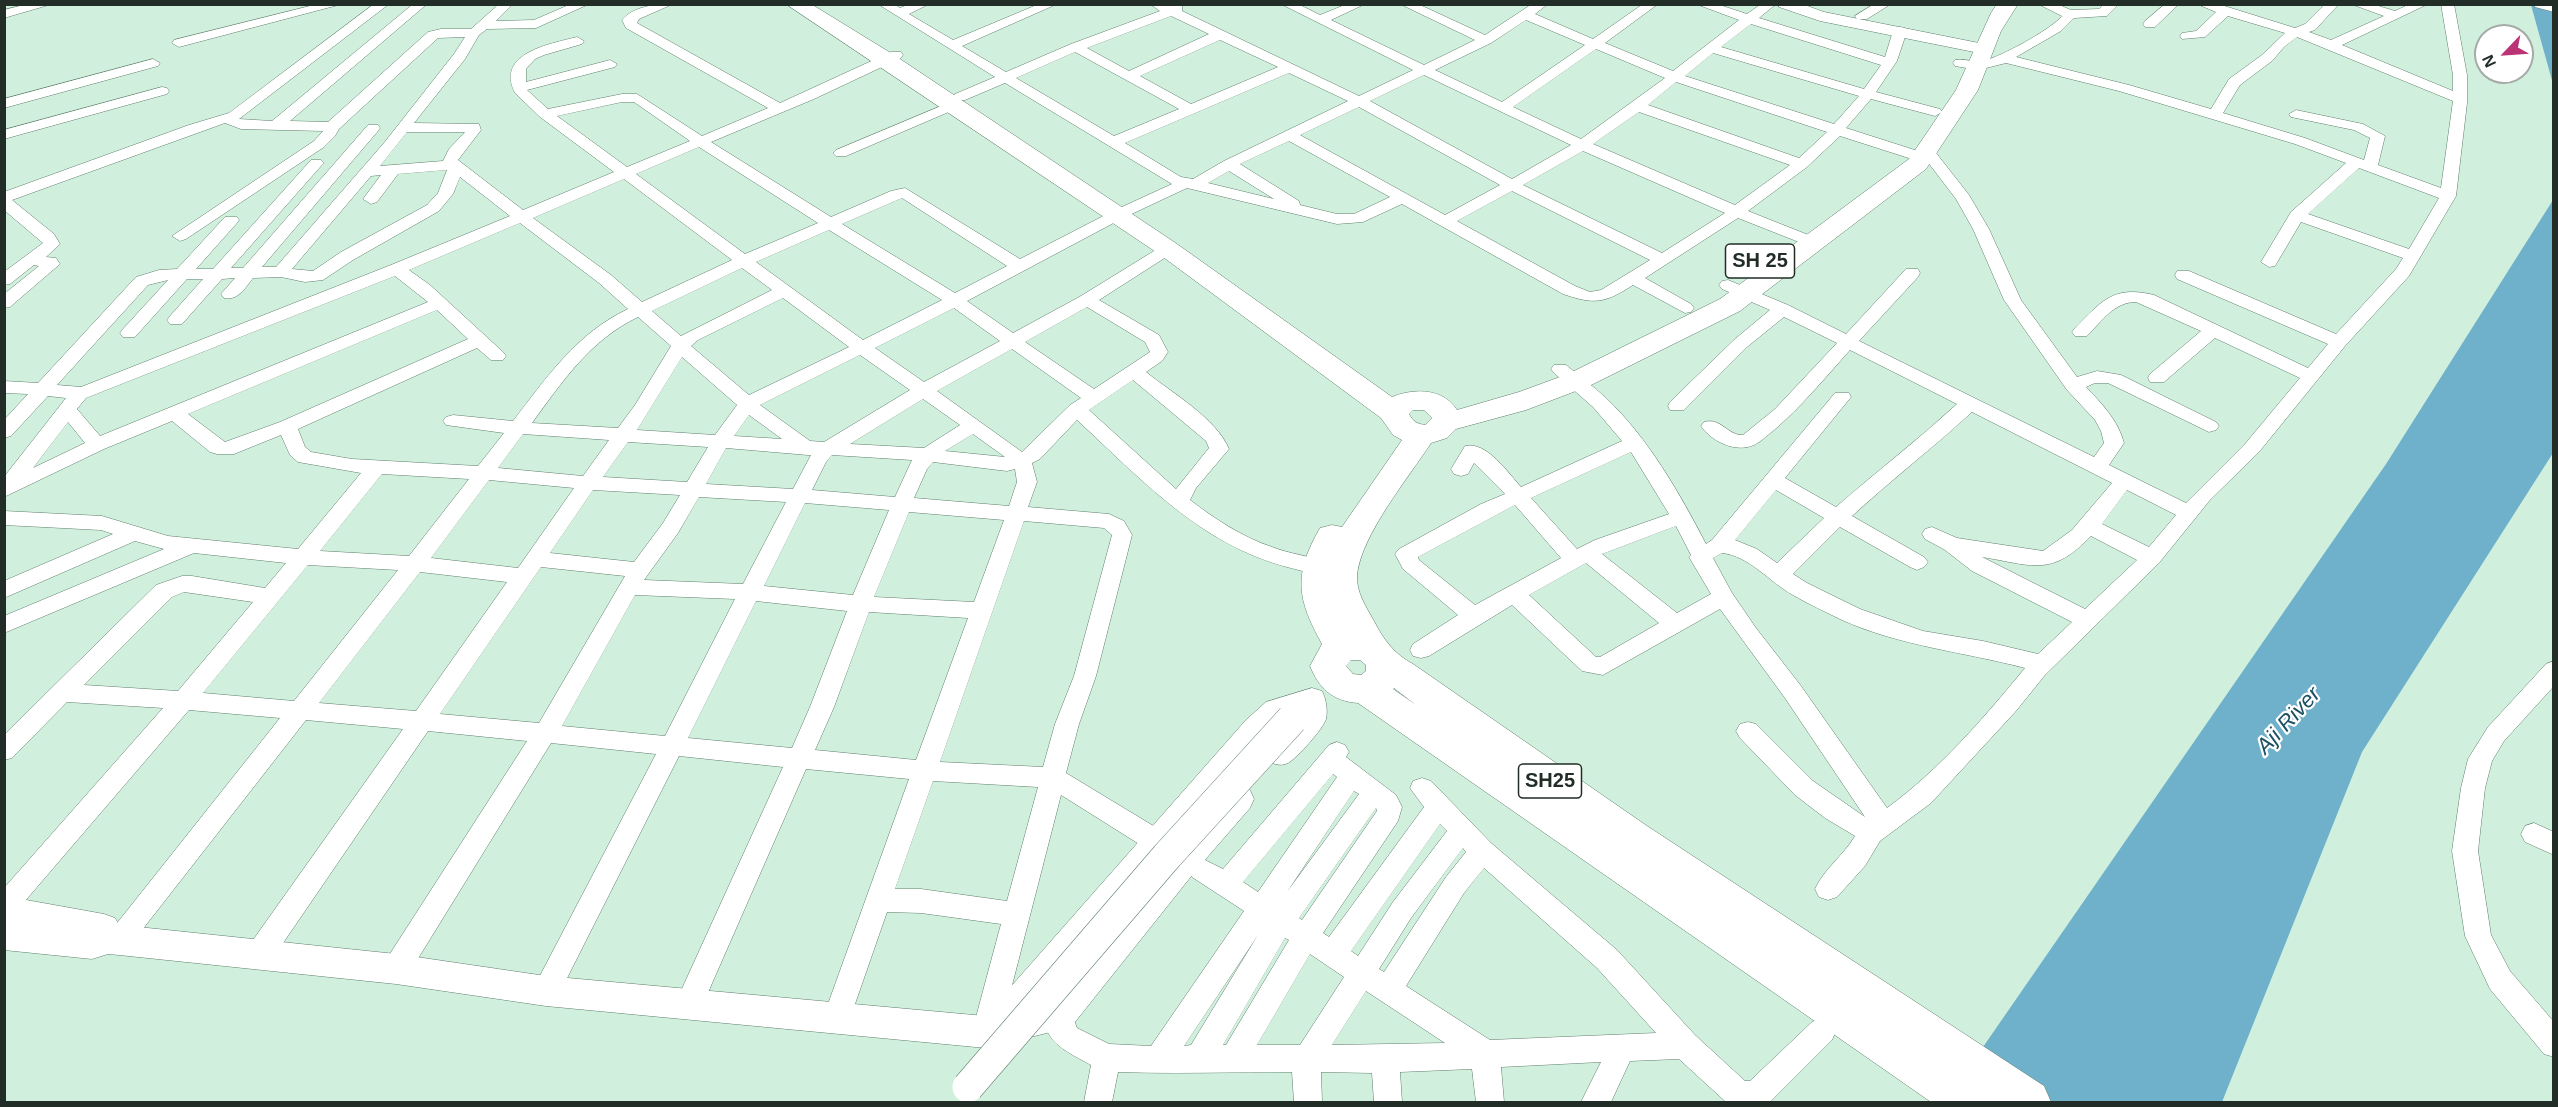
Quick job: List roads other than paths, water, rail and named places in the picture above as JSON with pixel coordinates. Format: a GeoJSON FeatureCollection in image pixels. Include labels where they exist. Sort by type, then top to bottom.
{"type":"FeatureCollection","features":[{"type":"Feature","properties":{"kind":"main road"},"geometry":{"type":"LineString","coordinates":[[796,4],[891,58],[957,101],[1124,212],[1420,417]]}},
{"type":"Feature","properties":{"kind":"main road"},"geometry":{"type":"LineString","coordinates":[[819,4],[891,58]]}},
{"type":"Feature","properties":{"kind":"main road"},"geometry":{"type":"LineString","coordinates":[[1124,212],[1168,249],[1420,417],[1487,412],[1730,305],[1737,289],[1805,239],[1904,175],[1967,90],[1979,51],[1977,17],[1988,4]]}},
{"type":"Feature","properties":{"kind":"main road"},"geometry":{"type":"LineString","coordinates":[[1919,154],[1935,111],[1979,51],[2008,4]]}},
{"type":"Feature","properties":{"kind":"main road","name":"SH 25"},"geometry":{"type":"LineString","coordinates":[[1567,375],[1685,308],[1737,289]]}},
{"type":"Feature","properties":{"kind":"main road"},"geometry":{"type":"LineString","coordinates":[[1343,679],[1340,576],[1343,562],[1356,531],[1420,417]]}},
{"type":"Feature","properties":{"kind":"main road","name":"SH25"},"geometry":{"type":"LineString","coordinates":[[1420,417],[1337,522],[1320,567],[1316,584],[1317,602],[1343,679],[2028,1102]]}},
{"type":"Feature","properties":{"kind":"main road","name":"SH25"},"geometry":{"type":"LineString","coordinates":[[1703,903],[1969,1102]]}},
{"type":"Feature","properties":{"kind":"street"},"geometry":{"type":"LineString","coordinates":[[4,14],[45,4]]}},
{"type":"Feature","properties":{"kind":"street"},"geometry":{"type":"LineString","coordinates":[[179,43],[336,4]]}},
{"type":"Feature","properties":{"kind":"street"},"geometry":{"type":"LineString","coordinates":[[276,125],[421,4]]}},
{"type":"Feature","properties":{"kind":"street"},"geometry":{"type":"LineString","coordinates":[[281,272],[379,158],[460,56],[478,29],[507,4]]}},
{"type":"Feature","properties":{"kind":"street"},"geometry":{"type":"LineString","coordinates":[[180,236],[319,144],[330,133],[332,126],[429,39],[445,33],[536,24],[583,4]]}},
{"type":"Feature","properties":{"kind":"street"},"geometry":{"type":"LineString","coordinates":[[667,4],[634,16],[629,20],[631,25],[779,108]]}},
{"type":"Feature","properties":{"kind":"street"},"geometry":{"type":"LineString","coordinates":[[884,4],[1188,185],[1336,219],[1357,219],[1402,198]]}},
{"type":"Feature","properties":{"kind":"street"},"geometry":{"type":"LineString","coordinates":[[898,13],[922,4]]}},
{"type":"Feature","properties":{"kind":"street"},"geometry":{"type":"LineString","coordinates":[[952,45],[1051,4]]}},
{"type":"Feature","properties":{"kind":"street"},"geometry":{"type":"LineString","coordinates":[[1156,4],[1359,101],[1511,185],[1662,259]]}},
{"type":"Feature","properties":{"kind":"street"},"geometry":{"type":"LineString","coordinates":[[841,153],[957,101],[1003,76],[1188,4]]}},
{"type":"Feature","properties":{"kind":"street"},"geometry":{"type":"LineString","coordinates":[[1287,4],[1423,72],[1734,212],[1805,239]]}},
{"type":"Feature","properties":{"kind":"street"},"geometry":{"type":"LineString","coordinates":[[1320,20],[1359,4]]}},
{"type":"Feature","properties":{"kind":"street"},"geometry":{"type":"LineString","coordinates":[[1406,4],[1486,40]]}},
{"type":"Feature","properties":{"kind":"street"},"geometry":{"type":"LineString","coordinates":[[1504,107],[1652,4]]}},
{"type":"Feature","properties":{"kind":"street"},"geometry":{"type":"LineString","coordinates":[[1702,4],[1889,63]]}},
{"type":"Feature","properties":{"kind":"street"},"geometry":{"type":"LineString","coordinates":[[1446,221],[1583,144],[1677,78],[1710,48],[1770,4]]}},
{"type":"Feature","properties":{"kind":"street"},"geometry":{"type":"LineString","coordinates":[[1785,4],[1820,16],[1900,31],[2115,86],[2300,141],[2448,196]]}},
{"type":"Feature","properties":{"kind":"street"},"geometry":{"type":"LineString","coordinates":[[1809,4],[1862,16],[1979,51],[2024,45],[2057,30],[2074,9]]}},
{"type":"Feature","properties":{"kind":"street"},"geometry":{"type":"LineString","coordinates":[[1862,16],[1885,4]]}},
{"type":"Feature","properties":{"kind":"street"},"geometry":{"type":"LineString","coordinates":[[2044,4],[2102,13],[2112,4]]}},
{"type":"Feature","properties":{"kind":"street"},"geometry":{"type":"LineString","coordinates":[[2150,24],[2173,4]]}},
{"type":"Feature","properties":{"kind":"street"},"geometry":{"type":"LineString","coordinates":[[2204,4],[2331,45],[2460,99]]}},
{"type":"Feature","properties":{"kind":"street"},"geometry":{"type":"LineString","coordinates":[[2214,116],[2234,82],[2267,58],[2279,44],[2295,32],[2310,27],[2333,4]]}},
{"type":"Feature","properties":{"kind":"street"},"geometry":{"type":"LineString","coordinates":[[2357,4],[2397,16]]}},
{"type":"Feature","properties":{"kind":"street"},"geometry":{"type":"LineString","coordinates":[[2331,45],[2422,4]]}},
{"type":"Feature","properties":{"kind":"street"},"geometry":{"type":"LineString","coordinates":[[1828,889],[1856,858],[1877,828],[1922,796],[2008,705],[2042,664],[2086,619],[2152,558],[2203,495],[2252,448],[2339,342],[2403,272],[2448,196],[2460,99],[2460,75],[2447,4]]}},
{"type":"Feature","properties":{"kind":"street"},"geometry":{"type":"LineString","coordinates":[[2540,4],[2553,8]]}},
{"type":"Feature","properties":{"kind":"street"},"geometry":{"type":"LineString","coordinates":[[396,969],[544,735],[634,579],[671,528],[720,442],[747,404],[816,368],[861,348],[1124,212],[1188,185],[1423,72],[1486,40],[1533,8],[1593,44],[1677,78],[1919,154],[1963,198],[1982,229],[2013,300],[2074,386],[2102,416],[2112,431],[2114,443],[2097,468]]}},
{"type":"Feature","properties":{"kind":"street"},"geometry":{"type":"LineString","coordinates":[[4,198],[194,128],[239,114],[376,9],[407,16]]}},
{"type":"Feature","properties":{"kind":"street"},"geometry":{"type":"LineString","coordinates":[[2187,36],[2200,34],[2225,11]]}},
{"type":"Feature","properties":{"kind":"street"},"geometry":{"type":"LineString","coordinates":[[1289,135],[1569,290],[1589,297],[1606,295],[1734,212],[1802,164],[1841,129],[1889,63],[1900,31]]}},
{"type":"Feature","properties":{"kind":"street"},"geometry":{"type":"LineString","coordinates":[[1129,76],[1219,35]]}},
{"type":"Feature","properties":{"kind":"street"},"geometry":{"type":"LineString","coordinates":[[577,41],[537,54],[522,62],[518,67],[519,88],[545,114],[861,348],[925,390],[1022,461],[1028,472],[1028,482],[837,1018]]}},
{"type":"Feature","properties":{"kind":"street"},"geometry":{"type":"LineString","coordinates":[[1076,46],[1190,109]]}},
{"type":"Feature","properties":{"kind":"street"},"geometry":{"type":"LineString","coordinates":[[1710,48],[1867,94],[1935,111]]}},
{"type":"Feature","properties":{"kind":"street"},"geometry":{"type":"LineString","coordinates":[[6,489],[74,402],[625,173],[891,58]]}},
{"type":"Feature","properties":{"kind":"street"},"geometry":{"type":"LineString","coordinates":[[4,104],[153,63]]}},
{"type":"Feature","properties":{"kind":"street"},"geometry":{"type":"LineString","coordinates":[[519,88],[610,64]]}},
{"type":"Feature","properties":{"kind":"street"},"geometry":{"type":"LineString","coordinates":[[1114,142],[1288,68]]}},
{"type":"Feature","properties":{"kind":"street"},"geometry":{"type":"LineString","coordinates":[[4,135],[162,91]]}},
{"type":"Feature","properties":{"kind":"street"},"geometry":{"type":"LineString","coordinates":[[545,114],[632,97],[954,300],[1012,341],[1086,404],[1179,502],[1245,544],[1283,559],[1320,567]]}},
{"type":"Feature","properties":{"kind":"street"},"geometry":{"type":"LineString","coordinates":[[1637,106],[1802,164]]}},
{"type":"Feature","properties":{"kind":"street"},"geometry":{"type":"LineString","coordinates":[[2270,262],[2278,243],[2297,215],[2328,184],[2364,164],[2378,135],[2358,127],[2296,114]]}},
{"type":"Feature","properties":{"kind":"street"},"geometry":{"type":"LineString","coordinates":[[228,118],[240,125],[332,126]]}},
{"type":"Feature","properties":{"kind":"street"},"geometry":{"type":"LineString","coordinates":[[4,432],[142,281],[159,274],[281,272],[306,277],[317,276],[347,256],[433,208],[445,194],[454,162],[474,127],[402,128]]}},
{"type":"Feature","properties":{"kind":"street"},"geometry":{"type":"LineString","coordinates":[[230,294],[373,128]]}},
{"type":"Feature","properties":{"kind":"street"},"geometry":{"type":"LineString","coordinates":[[379,158],[454,162],[604,279],[679,347],[747,404],[818,449]]}},
{"type":"Feature","properties":{"kind":"street"},"geometry":{"type":"LineString","coordinates":[[367,172],[454,162]]}},
{"type":"Feature","properties":{"kind":"street"},"geometry":{"type":"LineString","coordinates":[[176,320],[316,163]]}},
{"type":"Feature","properties":{"kind":"street"},"geometry":{"type":"LineString","coordinates":[[1229,164],[1308,213]]}},
{"type":"Feature","properties":{"kind":"street"},"geometry":{"type":"LineString","coordinates":[[371,199],[393,170]]}},
{"type":"Feature","properties":{"kind":"street"},"geometry":{"type":"LineString","coordinates":[[113,939],[415,564],[564,367],[585,344],[618,320],[743,261],[897,194],[905,194],[1019,266]]}},
{"type":"Feature","properties":{"kind":"street"},"geometry":{"type":"LineString","coordinates":[[4,202],[51,240],[52,244],[4,280]]}},
{"type":"Feature","properties":{"kind":"street"},"geometry":{"type":"LineString","coordinates":[[2297,215],[2412,255]]}},
{"type":"Feature","properties":{"kind":"street"},"geometry":{"type":"LineString","coordinates":[[129,333],[231,220]]}},
{"type":"Feature","properties":{"kind":"street"},"geometry":{"type":"LineString","coordinates":[[818,449],[1087,300],[1168,249]]}},
{"type":"Feature","properties":{"kind":"street"},"geometry":{"type":"LineString","coordinates":[[4,303],[52,264],[30,260]]}},
{"type":"Feature","properties":{"kind":"street"},"geometry":{"type":"LineString","coordinates":[[397,269],[439,303],[497,356]]}},
{"type":"Feature","properties":{"kind":"street"},"geometry":{"type":"LineString","coordinates":[[1711,426],[1738,442],[1749,440],[1782,414],[1912,273]]}},
{"type":"Feature","properties":{"kind":"street"},"geometry":{"type":"LineString","coordinates":[[2183,275],[2339,342]]}},
{"type":"Feature","properties":{"kind":"street"},"geometry":{"type":"LineString","coordinates":[[1633,278],[1685,308]]}},
{"type":"Feature","properties":{"kind":"street"},"geometry":{"type":"LineString","coordinates":[[1737,289],[1782,309],[2189,513]]}},
{"type":"Feature","properties":{"kind":"street"},"geometry":{"type":"LineString","coordinates":[[258,956],[588,483],[643,408],[679,347],[692,336],[784,291]]}},
{"type":"Feature","properties":{"kind":"street"},"geometry":{"type":"LineString","coordinates":[[2081,332],[2115,299],[2123,295],[2134,295],[2310,376]]}},
{"type":"Feature","properties":{"kind":"street"},"geometry":{"type":"LineString","coordinates":[[453,421],[519,428],[926,455],[1007,464],[1022,461],[1033,454],[1086,404],[1160,352],[1153,339],[1087,300]]}},
{"type":"Feature","properties":{"kind":"street"},"geometry":{"type":"LineString","coordinates":[[6,489],[97,445],[439,303]]}},
{"type":"Feature","properties":{"kind":"street"},"geometry":{"type":"LineString","coordinates":[[1677,406],[1741,343],[1782,309]]}},
{"type":"Feature","properties":{"kind":"street"},"geometry":{"type":"LineString","coordinates":[[2157,378],[2213,330]]}},
{"type":"Feature","properties":{"kind":"street"},"geometry":{"type":"LineString","coordinates":[[175,414],[217,448],[227,449],[287,426],[480,340]]}},
{"type":"Feature","properties":{"kind":"street"},"geometry":{"type":"LineString","coordinates":[[1133,371],[1206,429],[1215,439],[1219,449],[1188,485],[1179,502]]}},
{"type":"Feature","properties":{"kind":"street"},"geometry":{"type":"LineString","coordinates":[[1567,375],[1600,403],[1634,443],[1670,495],[1700,556],[1724,597],[1748,634],[1793,692],[1877,828]]}},
{"type":"Feature","properties":{"kind":"street"},"geometry":{"type":"LineString","coordinates":[[2074,386],[2090,376],[2107,377],[2209,426]]}},
{"type":"Feature","properties":{"kind":"street"},"geometry":{"type":"LineString","coordinates":[[4,387],[42,388],[74,402],[97,445]]}},
{"type":"Feature","properties":{"kind":"street"},"geometry":{"type":"LineString","coordinates":[[1700,556],[1719,545],[1842,397]]}},
{"type":"Feature","properties":{"kind":"street"},"geometry":{"type":"LineString","coordinates":[[1779,574],[1887,473],[1920,449],[1970,403]]}},
{"type":"Feature","properties":{"kind":"street"},"geometry":{"type":"LineString","coordinates":[[689,1004],[822,707],[861,603],[918,466],[926,455],[973,425]]}},
{"type":"Feature","properties":{"kind":"street"},"geometry":{"type":"LineString","coordinates":[[287,426],[297,450],[305,457],[352,466],[799,496],[1108,521],[1117,526],[1122,535],[1085,676],[1067,724],[1017,914],[990,1031]]}},
{"type":"Feature","properties":{"kind":"street"},"geometry":{"type":"LineString","coordinates":[[1473,616],[1410,564],[1406,554],[1488,509],[1572,474],[1634,443]]}},
{"type":"Feature","properties":{"kind":"street"},"geometry":{"type":"LineString","coordinates":[[546,991],[672,746],[747,592],[818,459],[818,449]]}},
{"type":"Feature","properties":{"kind":"street"},"geometry":{"type":"LineString","coordinates":[[1461,470],[1472,451],[1492,467],[1518,496],[1581,556],[1675,624]]}},
{"type":"Feature","properties":{"kind":"street"},"geometry":{"type":"LineString","coordinates":[[113,939],[104,928],[4,908],[183,701],[377,467]]}},
{"type":"Feature","properties":{"kind":"street"},"geometry":{"type":"LineString","coordinates":[[1773,480],[1917,561]]}},
{"type":"Feature","properties":{"kind":"street"},"geometry":{"type":"LineString","coordinates":[[1952,545],[2045,559],[2055,555],[2089,526],[2124,481]]}},
{"type":"Feature","properties":{"kind":"street"},"geometry":{"type":"LineString","coordinates":[[1421,650],[1473,616],[1515,595],[1602,545],[1681,517]]}},
{"type":"Feature","properties":{"kind":"street"},"geometry":{"type":"LineString","coordinates":[[4,518],[102,523],[167,543],[189,547],[415,564],[529,567],[747,592],[982,611]]}},
{"type":"Feature","properties":{"kind":"street"},"geometry":{"type":"LineString","coordinates":[[2089,526],[2152,558]]}},
{"type":"Feature","properties":{"kind":"street"},"geometry":{"type":"LineString","coordinates":[[4,590],[136,532]]}},
{"type":"Feature","properties":{"kind":"street"},"geometry":{"type":"LineString","coordinates":[[1932,534],[1952,545],[1979,566],[2086,619]]}},
{"type":"Feature","properties":{"kind":"street"},"geometry":{"type":"LineString","coordinates":[[1719,545],[1743,550],[1816,599],[1898,631],[1922,639],[1983,649],[2042,664]]}},
{"type":"Feature","properties":{"kind":"street"},"geometry":{"type":"LineString","coordinates":[[4,625],[189,547]]}},
{"type":"Feature","properties":{"kind":"street"},"geometry":{"type":"LineString","coordinates":[[4,751],[154,600],[173,586],[192,584],[269,597]]}},
{"type":"Feature","properties":{"kind":"street"},"geometry":{"type":"LineString","coordinates":[[1515,595],[1583,659],[1597,667],[1603,666],[1724,597]]}},
{"type":"Feature","properties":{"kind":"street"},"geometry":{"type":"LineString","coordinates":[[990,1031],[1202,789],[1275,710],[1343,679]]}},
{"type":"Feature","properties":{"kind":"street"},"geometry":{"type":"LineString","coordinates":[[4,935],[92,944],[113,939],[396,969],[546,991],[990,1031],[1059,1016],[1221,820],[1312,720],[1343,679]]}},
{"type":"Feature","properties":{"kind":"street"},"geometry":{"type":"LineString","coordinates":[[954,1102],[1251,760],[1343,679]]}},
{"type":"Feature","properties":{"kind":"street"},"geometry":{"type":"LineString","coordinates":[[2548,684],[2496,735],[2481,759],[2472,788],[2465,851],[2478,936],[2500,980],[2553,1044]]}},
{"type":"Feature","properties":{"kind":"street"},"geometry":{"type":"LineString","coordinates":[[60,693],[421,721],[924,771],[1054,778],[1156,841]]}},
{"type":"Feature","properties":{"kind":"street"},"geometry":{"type":"LineString","coordinates":[[1748,731],[1803,788],[1834,811],[1877,828]]}},
{"type":"Feature","properties":{"kind":"street"},"geometry":{"type":"LineString","coordinates":[[1226,884],[1334,755],[1351,776],[1387,802],[1390,807],[1389,814],[1305,937],[1234,1058]]}},
{"type":"Feature","properties":{"kind":"street"},"geometry":{"type":"LineString","coordinates":[[1198,1060],[1271,914],[1351,776]]}},
{"type":"Feature","properties":{"kind":"street"},"geometry":{"type":"LineString","coordinates":[[1158,1060],[1271,914],[1374,792]]}},
{"type":"Feature","properties":{"kind":"street"},"geometry":{"type":"LineString","coordinates":[[1332,955],[1431,796],[1482,851],[1607,959],[1685,1045],[1737,1094],[1748,1096],[1758,1094],[1822,1030]]}},
{"type":"Feature","properties":{"kind":"street"},"geometry":{"type":"LineString","coordinates":[[1308,1102],[1306,1060],[1402,910],[1451,844],[1464,831]]}},
{"type":"Feature","properties":{"kind":"street"},"geometry":{"type":"LineString","coordinates":[[1388,990],[1455,885],[1482,851]]}},
{"type":"Feature","properties":{"kind":"street"},"geometry":{"type":"LineString","coordinates":[[1201,869],[1361,975],[1485,1053]]}},
{"type":"Feature","properties":{"kind":"street"},"geometry":{"type":"LineString","coordinates":[[878,900],[921,901],[1017,914]]}},
{"type":"Feature","properties":{"kind":"street"},"geometry":{"type":"LineString","coordinates":[[1059,1016],[1061,1028],[1067,1037],[1106,1058],[1158,1060],[1385,1059],[1685,1045]]}},
{"type":"Feature","properties":{"kind":"street"},"geometry":{"type":"LineString","coordinates":[[1596,1102],[1613,1071],[1620,1048]]}},
{"type":"Feature","properties":{"kind":"street"},"geometry":{"type":"LineString","coordinates":[[1485,1053],[1490,1102]]}},
{"type":"Feature","properties":{"kind":"street"},"geometry":{"type":"LineString","coordinates":[[1098,1102],[1106,1058]]}},
{"type":"Feature","properties":{"kind":"street"},"geometry":{"type":"LineString","coordinates":[[1385,1059],[1388,1102]]}},
{"type":"Feature","properties":{"kind":"water"},"geometry":{"type":"Polygon","coordinates":[[[2531,5],[2553,5],[2553,84],[2531,5]]]}},
{"type":"Feature","properties":{"kind":"water","name":"Aji River"},"geometry":{"type":"Polygon","coordinates":[[[2553,200],[2553,453],[2362,752],[2222,1102],[1945,1102],[2386,464],[2553,200]]]}}]}
